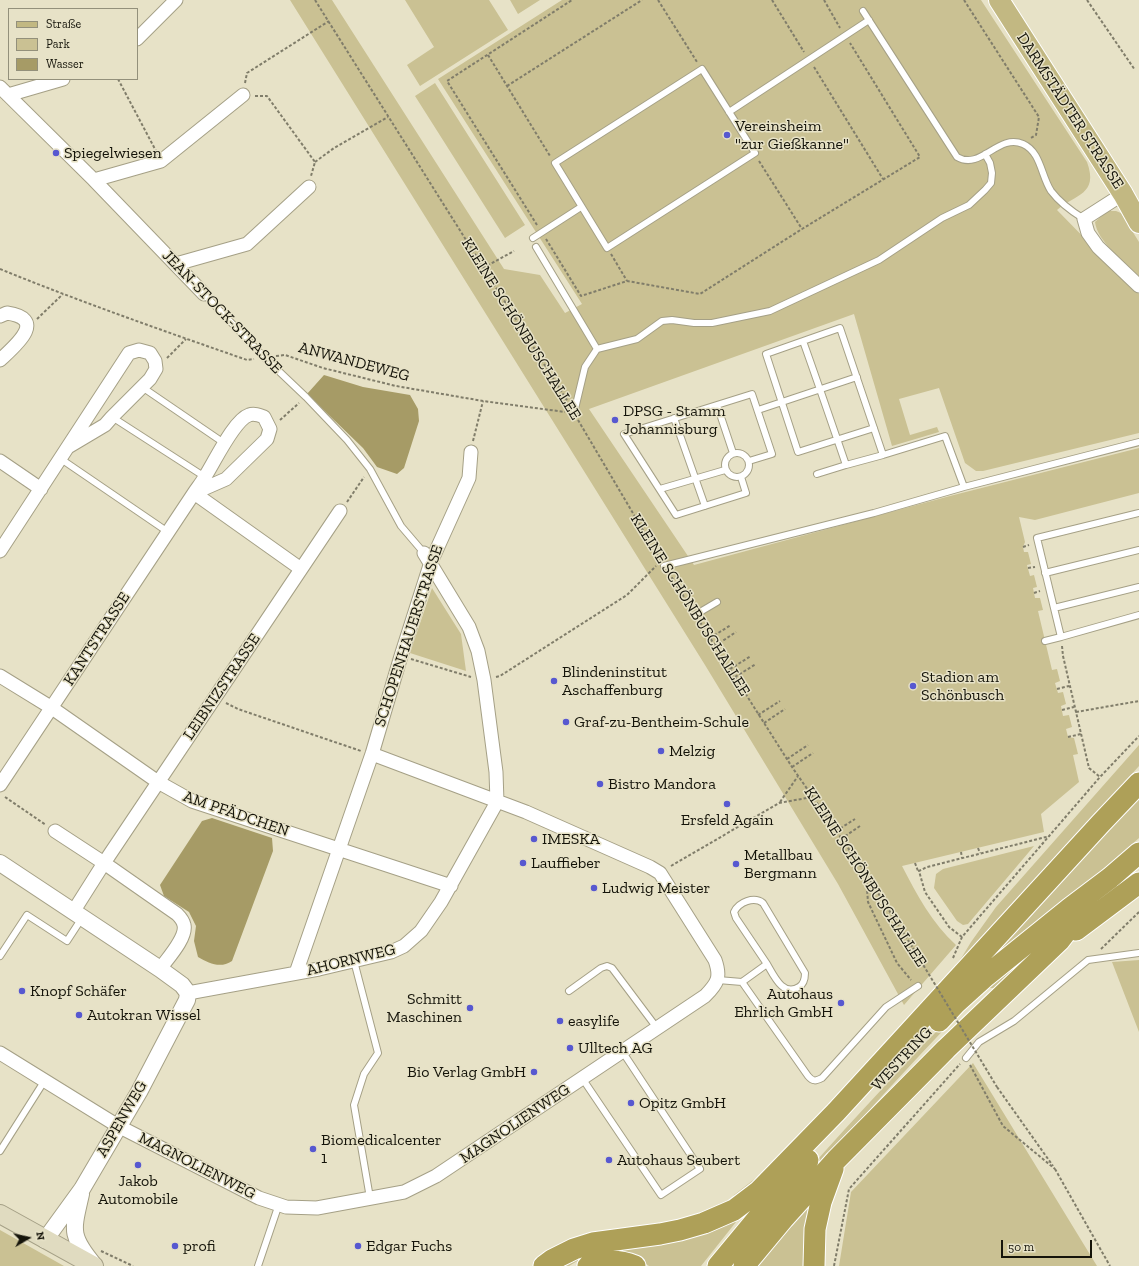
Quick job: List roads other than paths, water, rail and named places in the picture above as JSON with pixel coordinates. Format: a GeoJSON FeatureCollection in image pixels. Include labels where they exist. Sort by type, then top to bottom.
{"type":"FeatureCollection","features":[{"type":"Feature","properties":{"kind":"highway"},"geometry":{"type":"LineString","coordinates":[[544,1266],[552,1260],[574,1249],[593,1243],[660,1234],[704,1223],[737,1208],[759,1191],[836,1112],[975,962],[1100,823],[1139,783]]}},
{"type":"Feature","properties":{"kind":"highway","name":"WESTRING"},"geometry":{"type":"LineString","coordinates":[[718,1266],[762,1212],[814,1153],[955,1004],[986,976],[1110,878],[1139,853]]}},
{"type":"Feature","properties":{"kind":"highway","name":"WESTRING"},"geometry":{"type":"LineString","coordinates":[[744,1266],[783,1219],[836,1160],[946,1049],[1058,941],[1110,878]]}},
{"type":"Feature","properties":{"kind":"highway"},"geometry":{"type":"LineString","coordinates":[[1058,941],[1105,909],[1139,883]]}},
{"type":"Feature","properties":{"kind":"highway"},"geometry":{"type":"LineString","coordinates":[[814,1153],[836,1112]]}},
{"type":"Feature","properties":{"kind":"highway"},"geometry":{"type":"LineString","coordinates":[[814,1266],[815,1229],[821,1202],[836,1160]]}},
{"type":"Feature","properties":{"kind":"highway"},"geometry":{"type":"LineString","coordinates":[[588,1266],[597,1262],[616,1261],[635,1266]]}},
{"type":"Feature","properties":{"kind":"main road","name":"DARMSTÄDTER STRASSE"},"geometry":{"type":"LineString","coordinates":[[1000,0],[1123,194],[1139,223]]}},
{"type":"Feature","properties":{"kind":"main road"},"geometry":{"type":"LineString","coordinates":[[0,1214],[44,1240],[94,1266]]}},
{"type":"Feature","properties":{"kind":"street"},"geometry":{"type":"LineString","coordinates":[[138,38],[176,0]]}},
{"type":"Feature","properties":{"kind":"street"},"geometry":{"type":"LineString","coordinates":[[4,91],[58,80]]}},
{"type":"Feature","properties":{"kind":"street","name":"JEAN-STOCK-STRASSE"},"geometry":{"type":"LineString","coordinates":[[4,91],[94,180],[204,294]]}},
{"type":"Feature","properties":{"kind":"street"},"geometry":{"type":"LineString","coordinates":[[94,180],[161,161],[242,95]]}},
{"type":"Feature","properties":{"kind":"street"},"geometry":{"type":"LineString","coordinates":[[176,264],[248,244],[309,187]]}},
{"type":"Feature","properties":{"kind":"street"},"geometry":{"type":"LineString","coordinates":[[1123,194],[1084,218],[1088,233],[1098,247],[1139,286]]}},
{"type":"Feature","properties":{"kind":"street"},"geometry":{"type":"LineString","coordinates":[[0,316],[6,312],[19,314],[25,321],[27,328],[22,339],[0,360]]}},
{"type":"Feature","properties":{"kind":"street"},"geometry":{"type":"LineString","coordinates":[[0,551],[129,353],[139,350],[150,353],[155,361],[156,369],[150,379],[105,425],[68,447]]}},
{"type":"Feature","properties":{"kind":"street","name":"KANTSTRASSE"},"geometry":{"type":"LineString","coordinates":[[0,785],[52,708],[168,532],[194,493],[205,477],[224,443],[241,419],[250,414],[258,414],[264,417],[270,429],[267,439],[226,479],[194,493]]}},
{"type":"Feature","properties":{"kind":"street","name":"SCHOPENHAUERSTRASSE"},"geometry":{"type":"LineString","coordinates":[[296,973],[372,754],[401,656],[427,558],[469,478],[471,452]]}},
{"type":"Feature","properties":{"kind":"street"},"geometry":{"type":"LineString","coordinates":[[0,461],[41,489]]}},
{"type":"Feature","properties":{"kind":"street"},"geometry":{"type":"LineString","coordinates":[[194,493],[301,569]]}},
{"type":"Feature","properties":{"kind":"street","name":"LEIBNIZSTRASSE"},"geometry":{"type":"LineString","coordinates":[[77,915],[104,863],[340,511]]}},
{"type":"Feature","properties":{"kind":"street"},"geometry":{"type":"LineString","coordinates":[[427,558],[469,627],[478,651],[484,680],[496,772],[497,802]]}},
{"type":"Feature","properties":{"kind":"street","name":"AM PFÄDCHEN"},"geometry":{"type":"LineString","coordinates":[[0,676],[52,708],[158,782],[192,802],[451,886]]}},
{"type":"Feature","properties":{"kind":"street"},"geometry":{"type":"LineString","coordinates":[[372,754],[526,812],[650,867],[660,873],[715,960],[718,970],[718,980]]}},
{"type":"Feature","properties":{"kind":"street","name":"AHORNWEG"},"geometry":{"type":"LineString","coordinates":[[188,993],[354,961],[392,952],[404,946],[421,931],[451,886],[497,802]]}},
{"type":"Feature","properties":{"kind":"street"},"geometry":{"type":"LineString","coordinates":[[55,831],[104,863],[181,918],[184,925],[184,936],[160,969]]}},
{"type":"Feature","properties":{"kind":"street"},"geometry":{"type":"LineString","coordinates":[[0,863],[160,969],[182,985],[188,993]]}},
{"type":"Feature","properties":{"kind":"street","name":"MAGNOLIENWEG"},"geometry":{"type":"LineString","coordinates":[[0,1053],[118,1126],[259,1198],[286,1207],[316,1208],[404,1192],[436,1176],[704,996],[718,980]]}},
{"type":"Feature","properties":{"kind":"street","name":"ASPENWEG"},"geometry":{"type":"LineString","coordinates":[[44,1240],[82,1189],[141,1088],[187,1000],[188,993]]}},
{"type":"Feature","properties":{"kind":"street"},"geometry":{"type":"LineString","coordinates":[[82,1189],[74,1223],[76,1238],[82,1250],[94,1266]]}},
{"type":"Feature","properties":{"kind":"lane"},"geometry":{"type":"LineString","coordinates":[[863,11],[957,157],[970,161],[1005,143],[1014,142],[1024,144],[1038,158],[1042,173],[1051,190],[1064,206],[1084,218]]}},
{"type":"Feature","properties":{"kind":"lane"},"geometry":{"type":"LineString","coordinates":[[729,112],[870,20]]}},
{"type":"Feature","properties":{"kind":"lane"},"geometry":{"type":"LineString","coordinates":[[702,69],[729,112],[754,153],[607,248],[554,163],[702,69]]}},
{"type":"Feature","properties":{"kind":"lane"},"geometry":{"type":"LineString","coordinates":[[574,413],[585,367],[597,349],[637,339],[662,321],[672,320],[712,324],[770,311],[879,260],[942,218],[969,205],[985,190],[991,183],[992,173],[990,163],[985,154]]}},
{"type":"Feature","properties":{"kind":"lane"},"geometry":{"type":"LineString","coordinates":[[533,238],[581,206]]}},
{"type":"Feature","properties":{"kind":"lane"},"geometry":{"type":"LineString","coordinates":[[536,247],[597,349]]}},
{"type":"Feature","properties":{"kind":"lane","name":"JEAN-STOCK-STRASSE"},"geometry":{"type":"LineString","coordinates":[[204,294],[265,358],[306,397],[347,440],[370,469],[401,526],[427,558]]}},
{"type":"Feature","properties":{"kind":"lane"},"geometry":{"type":"LineString","coordinates":[[874,428],[798,452],[766,354],[840,328],[857,377],[874,428],[883,455]]}},
{"type":"Feature","properties":{"kind":"lane"},"geometry":{"type":"LineString","coordinates":[[803,341],[846,466]]}},
{"type":"Feature","properties":{"kind":"lane"},"geometry":{"type":"LineString","coordinates":[[758,410],[857,377]]}},
{"type":"Feature","properties":{"kind":"lane"},"geometry":{"type":"LineString","coordinates":[[142,387],[224,443]]}},
{"type":"Feature","properties":{"kind":"lane"},"geometry":{"type":"LineString","coordinates":[[741,478],[746,493],[676,515],[624,434],[752,394],[772,454],[749,461]]}},
{"type":"Feature","properties":{"kind":"lane"},"geometry":{"type":"LineString","coordinates":[[717,405],[733,454]]}},
{"type":"Feature","properties":{"kind":"lane"},"geometry":{"type":"LineString","coordinates":[[112,417],[205,477]]}},
{"type":"Feature","properties":{"kind":"lane"},"geometry":{"type":"LineString","coordinates":[[674,418],[705,506]]}},
{"type":"Feature","properties":{"kind":"lane"},"geometry":{"type":"LineString","coordinates":[[817,474],[945,436],[964,487]]}},
{"type":"Feature","properties":{"kind":"lane"},"geometry":{"type":"LineString","coordinates":[[663,563],[874,513],[964,487],[1139,442]]}},
{"type":"Feature","properties":{"kind":"lane"},"geometry":{"type":"LineString","coordinates":[[733,454],[743,454],[749,461],[750,465],[748,471],[741,478],[733,477],[725,470],[724,465],[727,458],[733,454]]}},
{"type":"Feature","properties":{"kind":"lane"},"geometry":{"type":"LineString","coordinates":[[61,458],[168,532]]}},
{"type":"Feature","properties":{"kind":"lane"},"geometry":{"type":"LineString","coordinates":[[660,489],[725,470]]}},
{"type":"Feature","properties":{"kind":"lane"},"geometry":{"type":"LineString","coordinates":[[1061,637],[1037,538],[1139,513]]}},
{"type":"Feature","properties":{"kind":"lane"},"geometry":{"type":"LineString","coordinates":[[1045,573],[1139,550]]}},
{"type":"Feature","properties":{"kind":"lane"},"geometry":{"type":"LineString","coordinates":[[1054,608],[1139,587]]}},
{"type":"Feature","properties":{"kind":"lane"},"geometry":{"type":"LineString","coordinates":[[695,615],[716,602]]}},
{"type":"Feature","properties":{"kind":"lane"},"geometry":{"type":"LineString","coordinates":[[1045,641],[1139,615]]}},
{"type":"Feature","properties":{"kind":"lane"},"geometry":{"type":"LineString","coordinates":[[753,898],[759,899],[763,902],[805,973],[805,979],[801,985],[794,990],[787,990],[778,982],[767,964],[736,918],[734,912],[736,907],[753,898]]}},
{"type":"Feature","properties":{"kind":"lane"},"geometry":{"type":"LineString","coordinates":[[0,956],[27,915],[67,941],[77,915]]}},
{"type":"Feature","properties":{"kind":"lane"},"geometry":{"type":"LineString","coordinates":[[966,1058],[979,1042],[1014,1021],[1088,960],[1139,953]]}},
{"type":"Feature","properties":{"kind":"lane"},"geometry":{"type":"LineString","coordinates":[[354,961],[378,1053],[364,1074],[354,1105],[370,1198]]}},
{"type":"Feature","properties":{"kind":"lane"},"geometry":{"type":"LineString","coordinates":[[718,980],[742,982],[767,964]]}},
{"type":"Feature","properties":{"kind":"lane"},"geometry":{"type":"LineString","coordinates":[[569,991],[601,968],[607,966],[612,968],[657,1028]]}},
{"type":"Feature","properties":{"kind":"lane"},"geometry":{"type":"LineString","coordinates":[[742,982],[811,1080],[815,1081],[822,1078],[886,1007],[918,986]]}},
{"type":"Feature","properties":{"kind":"lane"},"geometry":{"type":"LineString","coordinates":[[582,1078],[661,1195],[700,1169],[622,1052]]}},
{"type":"Feature","properties":{"kind":"lane"},"geometry":{"type":"LineString","coordinates":[[0,1150],[45,1080]]}},
{"type":"Feature","properties":{"kind":"lane"},"geometry":{"type":"LineString","coordinates":[[258,1266],[279,1204]]}},
{"type":"Feature","properties":{"kind":"water"},"geometry":{"type":"Polygon","coordinates":[[[324,375],[363,387],[410,395],[418,409],[419,421],[404,468],[397,474],[377,467],[363,448],[307,394],[324,375]]]}},
{"type":"Feature","properties":{"kind":"water"},"geometry":{"type":"Polygon","coordinates":[[[212,818],[272,838],[273,851],[232,961],[223,965],[210,963],[198,957],[194,941],[196,926],[189,912],[164,896],[160,885],[202,821],[212,818]]]}},
{"type":"Feature","properties":{"kind":"place","name":"Vereinsheim \"zur Gießkanne\""},"geometry":{"type":"Point","coordinates":[727,135]}},
{"type":"Feature","properties":{"kind":"place","name":"Spiegelwiesen"},"geometry":{"type":"Point","coordinates":[56,153]}},
{"type":"Feature","properties":{"kind":"place","name":"DPSG - Stamm Johannisburg"},"geometry":{"type":"Point","coordinates":[615,420]}},
{"type":"Feature","properties":{"kind":"place","name":"Blindeninstitut Aschaffenburg"},"geometry":{"type":"Point","coordinates":[554,681]}},
{"type":"Feature","properties":{"kind":"place","name":"Stadion am Schönbusch"},"geometry":{"type":"Point","coordinates":[913,686]}},
{"type":"Feature","properties":{"kind":"place","name":"Graf-zu-Bentheim-Schule"},"geometry":{"type":"Point","coordinates":[566,722]}},
{"type":"Feature","properties":{"kind":"place","name":"Melzig"},"geometry":{"type":"Point","coordinates":[661,751]}},
{"type":"Feature","properties":{"kind":"place","name":"Bistro Mandora"},"geometry":{"type":"Point","coordinates":[600,784]}},
{"type":"Feature","properties":{"kind":"place","name":"Ersfeld Again"},"geometry":{"type":"Point","coordinates":[727,804]}},
{"type":"Feature","properties":{"kind":"place","name":"IMESKA"},"geometry":{"type":"Point","coordinates":[534,839]}},
{"type":"Feature","properties":{"kind":"place","name":"Lauffieber"},"geometry":{"type":"Point","coordinates":[523,863]}},
{"type":"Feature","properties":{"kind":"place","name":"Metallbau Bergmann"},"geometry":{"type":"Point","coordinates":[736,864]}},
{"type":"Feature","properties":{"kind":"place","name":"Ludwig Meister"},"geometry":{"type":"Point","coordinates":[594,888]}},
{"type":"Feature","properties":{"kind":"place","name":"Knopf Schäfer"},"geometry":{"type":"Point","coordinates":[22,991]}},
{"type":"Feature","properties":{"kind":"place","name":"Autohaus Ehrlich GmbH"},"geometry":{"type":"Point","coordinates":[841,1003]}},
{"type":"Feature","properties":{"kind":"place","name":"Schmitt Maschinen"},"geometry":{"type":"Point","coordinates":[470,1008]}},
{"type":"Feature","properties":{"kind":"place","name":"Autokran Wissel"},"geometry":{"type":"Point","coordinates":[79,1015]}},
{"type":"Feature","properties":{"kind":"place","name":"easylife"},"geometry":{"type":"Point","coordinates":[560,1021]}},
{"type":"Feature","properties":{"kind":"place","name":"Ulltech AG"},"geometry":{"type":"Point","coordinates":[570,1048]}},
{"type":"Feature","properties":{"kind":"place","name":"Bio Verlag GmbH"},"geometry":{"type":"Point","coordinates":[534,1072]}},
{"type":"Feature","properties":{"kind":"place","name":"Opitz GmbH"},"geometry":{"type":"Point","coordinates":[631,1103]}},
{"type":"Feature","properties":{"kind":"place","name":"Biomedicalcenter 1"},"geometry":{"type":"Point","coordinates":[313,1149]}},
{"type":"Feature","properties":{"kind":"place","name":"Autohaus Seubert"},"geometry":{"type":"Point","coordinates":[609,1160]}},
{"type":"Feature","properties":{"kind":"place","name":"Jakob Automobile"},"geometry":{"type":"Point","coordinates":[138,1165]}},
{"type":"Feature","properties":{"kind":"place","name":"profi"},"geometry":{"type":"Point","coordinates":[175,1246]}},
{"type":"Feature","properties":{"kind":"place","name":"Edgar Fuchs"},"geometry":{"type":"Point","coordinates":[358,1246]}}]}
